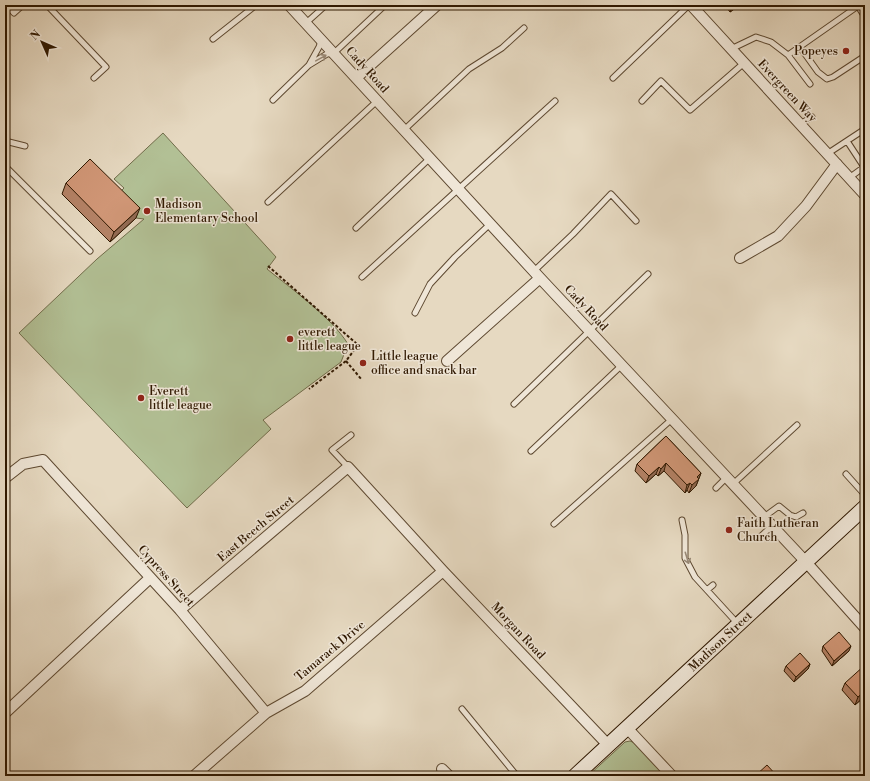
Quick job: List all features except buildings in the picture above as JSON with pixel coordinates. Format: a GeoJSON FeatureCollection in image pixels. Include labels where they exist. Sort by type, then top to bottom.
{"type":"FeatureCollection","features":[{"type":"Feature","properties":{"kind":"street","name":"Cady Road"},"geometry":{"type":"LineString","coordinates":[[289,5],[490,224],[806,562],[865,628]]}},
{"type":"Feature","properties":{"kind":"street"},"geometry":{"type":"LineString","coordinates":[[356,78],[437,5]]}},
{"type":"Feature","properties":{"kind":"street","name":"Evergreen Way"},"geometry":{"type":"LineString","coordinates":[[690,5],[865,195]]}},
{"type":"Feature","properties":{"kind":"street"},"geometry":{"type":"LineString","coordinates":[[740,258],[778,236],[806,206],[837,164]]}},
{"type":"Feature","properties":{"kind":"street"},"geometry":{"type":"LineString","coordinates":[[447,361],[537,274]]}},
{"type":"Feature","properties":{"kind":"street","name":"Cypress Street"},"geometry":{"type":"LineString","coordinates":[[5,478],[22,464],[43,460],[180,610],[266,713]]}},
{"type":"Feature","properties":{"kind":"street","name":"Morgan Road"},"geometry":{"type":"LineString","coordinates":[[348,467],[443,571],[609,746]]}},
{"type":"Feature","properties":{"kind":"street","name":"East Beech Street"},"geometry":{"type":"LineString","coordinates":[[180,610],[348,467]]}},
{"type":"Feature","properties":{"kind":"street","name":"Madison Street"},"geometry":{"type":"LineString","coordinates":[[576,776],[865,508]]}},
{"type":"Feature","properties":{"kind":"street","name":"Tamarack Drive"},"geometry":{"type":"LineString","coordinates":[[194,776],[266,713],[305,690],[443,571]]}},
{"type":"Feature","properties":{"kind":"street"},"geometry":{"type":"LineString","coordinates":[[5,713],[150,578]]}},
{"type":"Feature","properties":{"kind":"street"},"geometry":{"type":"LineString","coordinates":[[609,746],[628,729],[672,776]]}},
{"type":"Feature","properties":{"kind":"lane"},"geometry":{"type":"LineString","coordinates":[[7,5],[14,13],[23,5]]}},
{"type":"Feature","properties":{"kind":"lane"},"geometry":{"type":"LineString","coordinates":[[47,5],[106,68],[94,78]]}},
{"type":"Feature","properties":{"kind":"lane"},"geometry":{"type":"LineString","coordinates":[[213,39],[256,5]]}},
{"type":"Feature","properties":{"kind":"lane"},"geometry":{"type":"LineString","coordinates":[[306,23],[326,5]]}},
{"type":"Feature","properties":{"kind":"lane"},"geometry":{"type":"LineString","coordinates":[[613,78],[690,5]]}},
{"type":"Feature","properties":{"kind":"lane"},"geometry":{"type":"LineString","coordinates":[[788,55],[859,5],[865,17]]}},
{"type":"Feature","properties":{"kind":"lane"},"geometry":{"type":"LineString","coordinates":[[273,100],[309,65],[327,54],[334,53],[384,6]]}},
{"type":"Feature","properties":{"kind":"lane"},"geometry":{"type":"LineString","coordinates":[[404,130],[469,69],[502,48],[524,28]]}},
{"type":"Feature","properties":{"kind":"lane"},"geometry":{"type":"LineString","coordinates":[[731,49],[756,37],[771,42],[788,55],[810,84]]}},
{"type":"Feature","properties":{"kind":"lane"},"geometry":{"type":"LineString","coordinates":[[309,65],[319,47],[321,40]]}},
{"type":"Feature","properties":{"kind":"lane"},"geometry":{"type":"LineString","coordinates":[[800,46],[818,72],[827,79],[833,77],[865,56]]}},
{"type":"Feature","properties":{"kind":"lane"},"geometry":{"type":"LineString","coordinates":[[642,100],[661,81],[690,110],[744,63]]}},
{"type":"Feature","properties":{"kind":"lane"},"geometry":{"type":"LineString","coordinates":[[268,202],[377,101]]}},
{"type":"Feature","properties":{"kind":"lane"},"geometry":{"type":"LineString","coordinates":[[362,277],[555,101]]}},
{"type":"Feature","properties":{"kind":"lane"},"geometry":{"type":"LineString","coordinates":[[800,124],[812,117]]}},
{"type":"Feature","properties":{"kind":"lane"},"geometry":{"type":"LineString","coordinates":[[827,154],[865,129]]}},
{"type":"Feature","properties":{"kind":"lane"},"geometry":{"type":"LineString","coordinates":[[5,141],[25,146]]}},
{"type":"Feature","properties":{"kind":"lane"},"geometry":{"type":"LineString","coordinates":[[847,141],[864,167],[849,178]]}},
{"type":"Feature","properties":{"kind":"lane"},"geometry":{"type":"LineString","coordinates":[[356,228],[430,158]]}},
{"type":"Feature","properties":{"kind":"lane"},"geometry":{"type":"LineString","coordinates":[[5,166],[90,251]]}},
{"type":"Feature","properties":{"kind":"lane"},"geometry":{"type":"LineString","coordinates":[[537,274],[611,194],[636,221]]}},
{"type":"Feature","properties":{"kind":"lane"},"geometry":{"type":"LineString","coordinates":[[415,313],[430,284],[455,257],[490,224]]}},
{"type":"Feature","properties":{"kind":"lane"},"geometry":{"type":"LineString","coordinates":[[514,404],[582,340],[589,330],[648,274]]}},
{"type":"Feature","properties":{"kind":"lane"},"geometry":{"type":"LineString","coordinates":[[531,451],[622,365]]}},
{"type":"Feature","properties":{"kind":"lane"},"geometry":{"type":"LineString","coordinates":[[554,524],[672,419]]}},
{"type":"Feature","properties":{"kind":"lane"},"geometry":{"type":"LineString","coordinates":[[716,488],[730,481],[797,425]]}},
{"type":"Feature","properties":{"kind":"lane"},"geometry":{"type":"LineString","coordinates":[[348,467],[332,450],[351,435]]}},
{"type":"Feature","properties":{"kind":"lane"},"geometry":{"type":"LineString","coordinates":[[846,474],[865,495]]}},
{"type":"Feature","properties":{"kind":"lane"},"geometry":{"type":"LineString","coordinates":[[764,517],[779,506],[790,515],[796,516],[803,512]]}},
{"type":"Feature","properties":{"kind":"lane"},"geometry":{"type":"LineString","coordinates":[[682,520],[685,535],[685,558],[695,577],[739,624]]}},
{"type":"Feature","properties":{"kind":"lane"},"geometry":{"type":"LineString","coordinates":[[760,537],[772,526]]}},
{"type":"Feature","properties":{"kind":"lane"},"geometry":{"type":"LineString","coordinates":[[707,590],[713,585]]}},
{"type":"Feature","properties":{"kind":"lane"},"geometry":{"type":"LineString","coordinates":[[462,709],[517,776]]}},
{"type":"Feature","properties":{"kind":"path"},"geometry":{"type":"LineString","coordinates":[[268,266],[358,345],[346,361],[309,389]]}},
{"type":"Feature","properties":{"kind":"path"},"geometry":{"type":"LineString","coordinates":[[346,361],[362,380]]}},
{"type":"Feature","properties":{"kind":"green space"},"geometry":{"type":"Polygon","coordinates":[[[163,133],[276,257],[267,269],[322,314],[341,334],[348,344],[341,362],[263,420],[271,429],[187,508],[19,333],[97,259],[144,219],[136,218],[118,194],[124,188],[114,179],[163,133]]]}},
{"type":"Feature","properties":{"kind":"green space"},"geometry":{"type":"Polygon","coordinates":[[[630,741],[635,743],[665,776],[588,776],[625,742],[630,741]]]}},
{"type":"Feature","properties":{"kind":"place","name":"Popeyes"},"geometry":{"type":"Point","coordinates":[846,51]}},
{"type":"Feature","properties":{"kind":"place","name":"Madison Elementary School"},"geometry":{"type":"Point","coordinates":[147,211]}},
{"type":"Feature","properties":{"kind":"place","name":"everett little league"},"geometry":{"type":"Point","coordinates":[290,339]}},
{"type":"Feature","properties":{"kind":"place","name":"Little league office and snack bar"},"geometry":{"type":"Point","coordinates":[363,363]}},
{"type":"Feature","properties":{"kind":"place","name":"Everett little league"},"geometry":{"type":"Point","coordinates":[141,398]}},
{"type":"Feature","properties":{"kind":"place","name":"Faith Lutheran Church"},"geometry":{"type":"Point","coordinates":[729,530]}}]}
